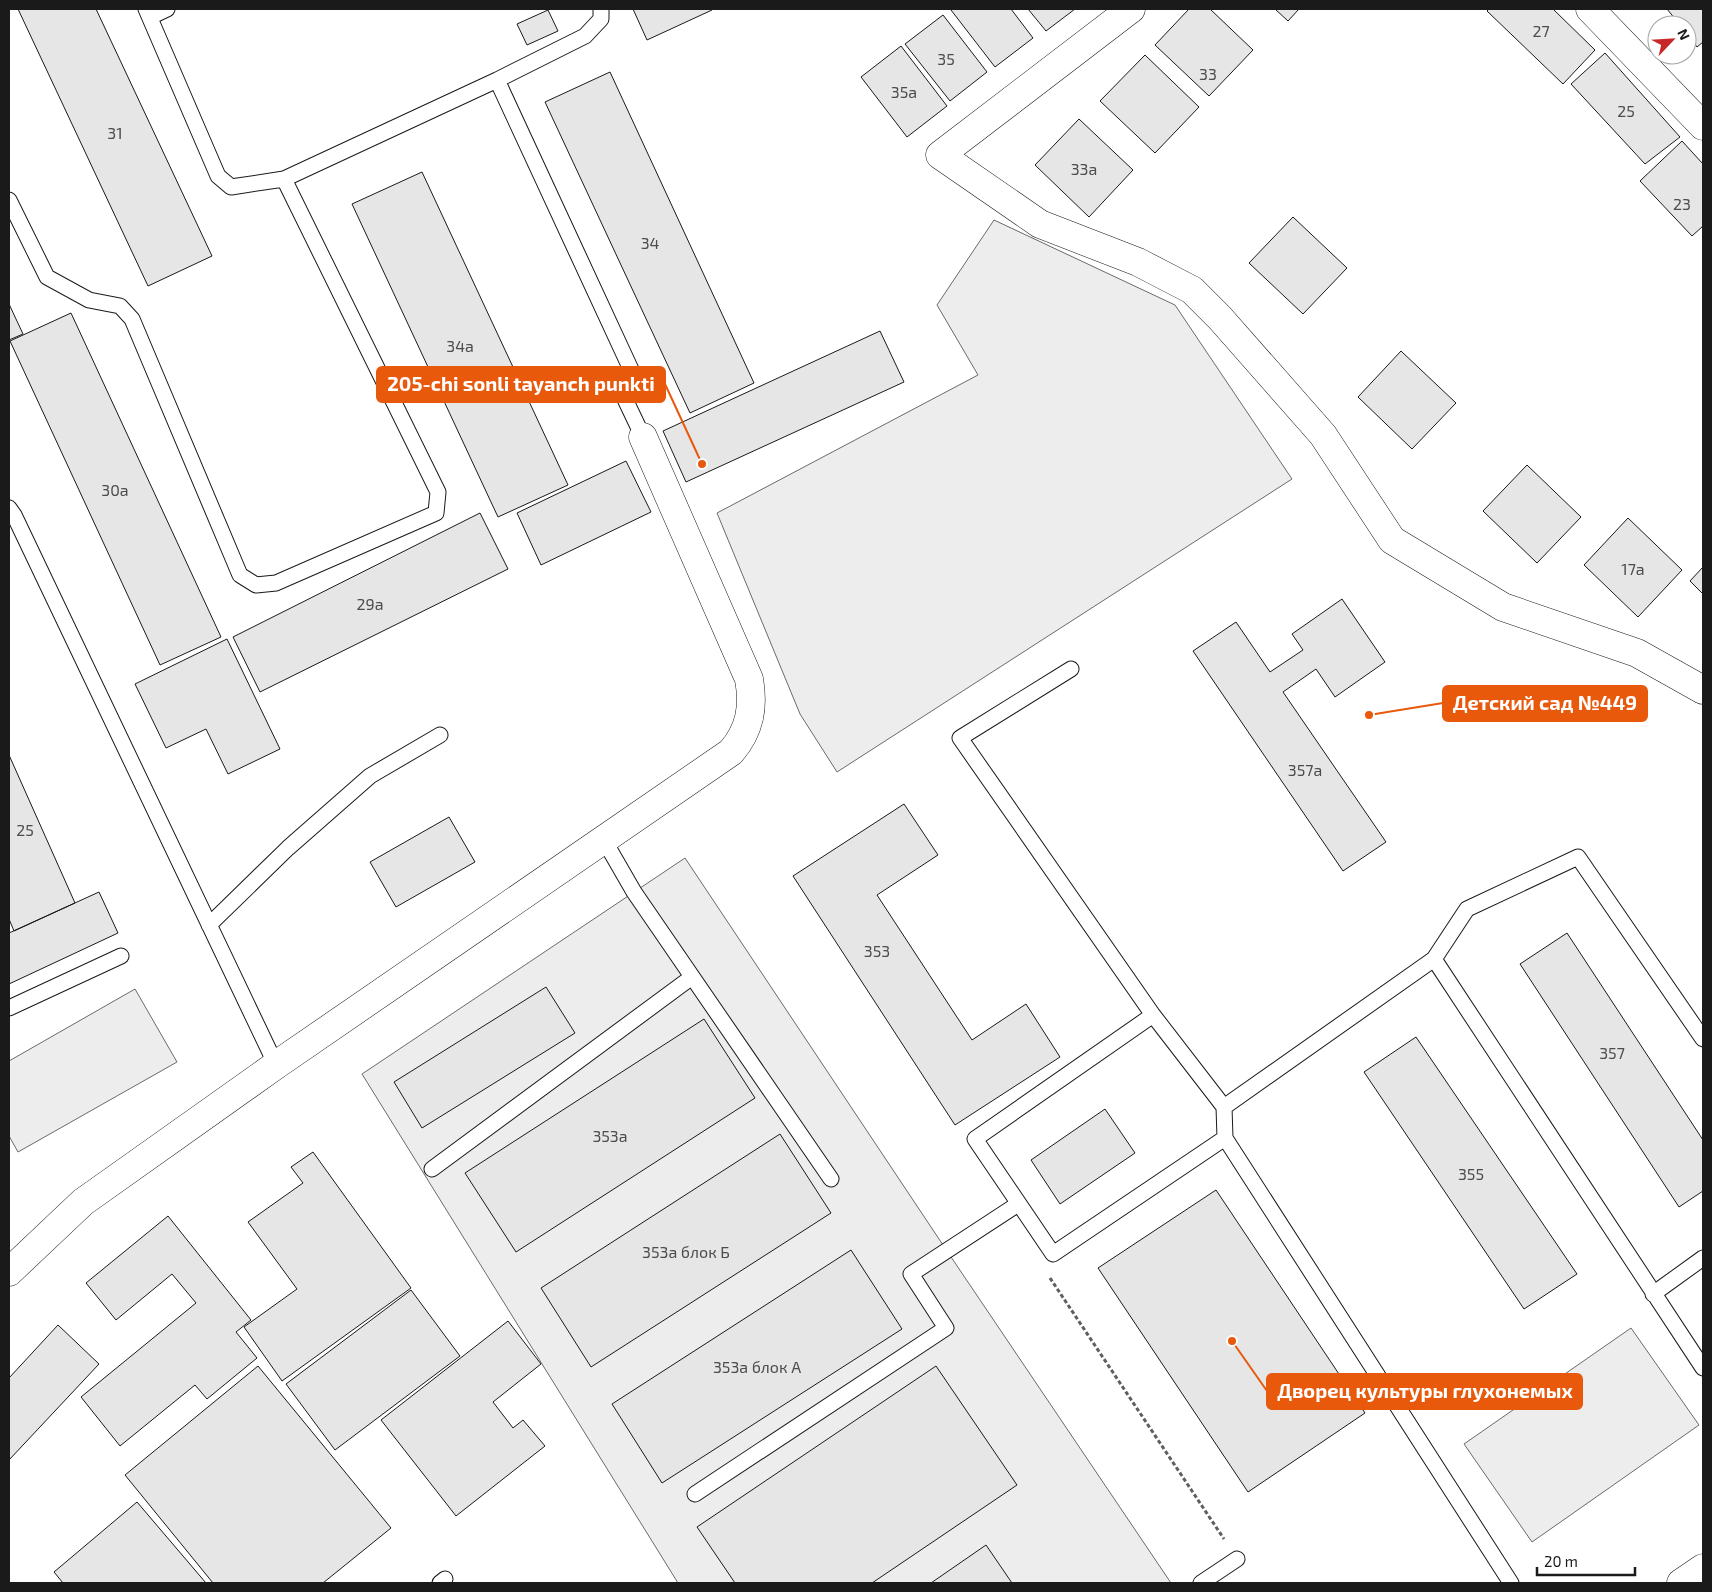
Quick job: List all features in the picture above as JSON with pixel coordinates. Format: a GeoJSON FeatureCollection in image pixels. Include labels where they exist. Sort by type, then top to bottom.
{"type":"FeatureCollection","features":[{"type":"Feature","properties":{"kind":"street"},"geometry":{"type":"LineString","coordinates":[[1131,9],[940,155],[1040,224],[1138,262],[1192,290],[1220,318],[1323,435],[1392,540],[1503,607],[1637,653],[1703,690]]}},
{"type":"Feature","properties":{"kind":"street"},"geometry":{"type":"LineString","coordinates":[[1590,9],[1703,126]]}},
{"type":"Feature","properties":{"kind":"street"},"geometry":{"type":"LineString","coordinates":[[9,1272],[83,1202],[276,1065],[731,752],[744,733],[751,712],[751,690],[745,669],[643,437]]}},
{"type":"Feature","properties":{"kind":"street"},"geometry":{"type":"LineString","coordinates":[[1681,1583],[1703,1568]]}},
{"type":"Feature","properties":{"kind":"lane"},"geometry":{"type":"LineString","coordinates":[[167,9],[148,13],[218,176],[231,187],[284,179],[497,80],[585,36],[601,19],[601,9]]}},
{"type":"Feature","properties":{"kind":"lane"},"geometry":{"type":"LineString","coordinates":[[497,80],[640,390],[624,397],[643,437]]}},
{"type":"Feature","properties":{"kind":"lane"},"geometry":{"type":"LineString","coordinates":[[9,200],[47,277],[89,300],[120,306],[132,319],[240,575],[256,585],[276,583],[436,513],[438,492],[284,179]]}},
{"type":"Feature","properties":{"kind":"lane"},"geometry":{"type":"LineString","coordinates":[[9,508],[276,1065]]}},
{"type":"Feature","properties":{"kind":"lane"},"geometry":{"type":"LineString","coordinates":[[1071,669],[960,738],[1153,1015],[1224,1107],[1225,1138],[1511,1583]]}},
{"type":"Feature","properties":{"kind":"lane"},"geometry":{"type":"LineString","coordinates":[[209,925],[288,848],[370,776],[440,735]]}},
{"type":"Feature","properties":{"kind":"lane"},"geometry":{"type":"LineString","coordinates":[[604,840],[634,892],[831,1179]]}},
{"type":"Feature","properties":{"kind":"lane"},"geometry":{"type":"LineString","coordinates":[[1224,1107],[1434,959],[1467,909],[1578,856],[1703,1039]]}},
{"type":"Feature","properties":{"kind":"lane"},"geometry":{"type":"LineString","coordinates":[[9,1008],[121,956]]}},
{"type":"Feature","properties":{"kind":"lane"},"geometry":{"type":"LineString","coordinates":[[1434,959],[1703,1368]]}},
{"type":"Feature","properties":{"kind":"lane"},"geometry":{"type":"LineString","coordinates":[[432,1169],[692,977]]}},
{"type":"Feature","properties":{"kind":"lane"},"geometry":{"type":"LineString","coordinates":[[1153,1015],[975,1139],[1053,1254],[1225,1138]]}},
{"type":"Feature","properties":{"kind":"lane"},"geometry":{"type":"LineString","coordinates":[[695,1494],[946,1328],[911,1274],[1018,1204]]}},
{"type":"Feature","properties":{"kind":"lane"},"geometry":{"type":"LineString","coordinates":[[1654,1294],[1703,1258]]}},
{"type":"Feature","properties":{"kind":"lane"},"geometry":{"type":"LineString","coordinates":[[1201,1583],[1237,1559]]}},
{"type":"Feature","properties":{"kind":"path"},"geometry":{"type":"LineString","coordinates":[[1045,1270],[1237,1559]]}},
{"type":"Feature","properties":{"kind":"shaded area"},"geometry":{"type":"Polygon","coordinates":[[[994,220],[1175,305],[1292,479],[837,772],[800,714],[717,513],[978,375],[937,305],[994,220]]]}},
{"type":"Feature","properties":{"kind":"shaded area"},"geometry":{"type":"Polygon","coordinates":[[[685,858],[1171,1583],[678,1583],[362,1074],[685,858]]]}},
{"type":"Feature","properties":{"kind":"shaded area"},"geometry":{"type":"Polygon","coordinates":[[[135,989],[177,1062],[18,1152],[9,1136],[9,1061],[135,989]]]}},
{"type":"Feature","properties":{"kind":"shaded area"},"geometry":{"type":"Polygon","coordinates":[[[1631,1328],[1699,1425],[1532,1542],[1464,1444],[1631,1328]]]}},
{"type":"Feature","properties":{"kind":"building"},"geometry":{"type":"Polygon","coordinates":[[[18,9],[96,9],[212,256],[148,286],[18,9]]]}},
{"type":"Feature","properties":{"kind":"building"},"geometry":{"type":"Polygon","coordinates":[[[633,9],[711,9],[712,10],[647,40],[633,9]]]}},
{"type":"Feature","properties":{"kind":"building"},"geometry":{"type":"Polygon","coordinates":[[[952,9],[1011,9],[1033,38],[995,67],[952,9]]]}},
{"type":"Feature","properties":{"kind":"building"},"geometry":{"type":"Polygon","coordinates":[[[1028,9],[1075,9],[1046,31],[1028,9]]]}},
{"type":"Feature","properties":{"kind":"building"},"geometry":{"type":"Polygon","coordinates":[[[1189,9],[1210,9],[1253,50],[1209,96],[1155,45],[1189,9]]]}},
{"type":"Feature","properties":{"kind":"building"},"geometry":{"type":"Polygon","coordinates":[[[1275,9],[1299,9],[1288,21],[1275,9]]]}},
{"type":"Feature","properties":{"kind":"building"},"geometry":{"type":"Polygon","coordinates":[[[1489,9],[1553,9],[1595,50],[1563,84],[1487,11],[1489,9]]]}},
{"type":"Feature","properties":{"kind":"building"},"geometry":{"type":"Polygon","coordinates":[[[1667,9],[1703,9],[1703,42],[1697,47],[1697,15],[1672,15],[1667,9]]]}},
{"type":"Feature","properties":{"kind":"building"},"geometry":{"type":"Polygon","coordinates":[[[548,10],[558,31],[527,45],[517,24],[548,10]]]}},
{"type":"Feature","properties":{"kind":"building"},"geometry":{"type":"Polygon","coordinates":[[[943,15],[987,72],[950,101],[905,44],[943,15]]]}},
{"type":"Feature","properties":{"kind":"building"},"geometry":{"type":"Polygon","coordinates":[[[901,46],[947,106],[907,137],[861,77],[901,46]]]}},
{"type":"Feature","properties":{"kind":"building"},"geometry":{"type":"Polygon","coordinates":[[[1605,53],[1680,137],[1645,164],[1571,84],[1605,53]]]}},
{"type":"Feature","properties":{"kind":"building"},"geometry":{"type":"Polygon","coordinates":[[[1145,55],[1199,107],[1155,153],[1100,101],[1145,55]]]}},
{"type":"Feature","properties":{"kind":"building"},"geometry":{"type":"Polygon","coordinates":[[[610,72],[754,383],[690,413],[545,102],[610,72]]]}},
{"type":"Feature","properties":{"kind":"building"},"geometry":{"type":"Polygon","coordinates":[[[1079,119],[1133,170],[1089,217],[1035,165],[1079,119]]]}},
{"type":"Feature","properties":{"kind":"building"},"geometry":{"type":"Polygon","coordinates":[[[1682,141],[1703,164],[1703,226],[1692,236],[1640,181],[1682,141]]]}},
{"type":"Feature","properties":{"kind":"building"},"geometry":{"type":"Polygon","coordinates":[[[422,172],[568,485],[498,517],[352,204],[422,172]]]}},
{"type":"Feature","properties":{"kind":"building"},"geometry":{"type":"Polygon","coordinates":[[[1293,217],[1347,268],[1303,314],[1249,263],[1293,217]]]}},
{"type":"Feature","properties":{"kind":"building"},"geometry":{"type":"Polygon","coordinates":[[[9,304],[23,334],[9,340],[9,304]]]}},
{"type":"Feature","properties":{"kind":"building"},"geometry":{"type":"Polygon","coordinates":[[[71,313],[221,637],[160,665],[10,341],[71,313]]]}},
{"type":"Feature","properties":{"kind":"building"},"geometry":{"type":"Polygon","coordinates":[[[880,331],[904,382],[686,482],[663,431],[880,331]]]}},
{"type":"Feature","properties":{"kind":"building"},"geometry":{"type":"Polygon","coordinates":[[[1401,351],[1456,403],[1412,449],[1358,397],[1401,351]]]}},
{"type":"Feature","properties":{"kind":"building"},"geometry":{"type":"Polygon","coordinates":[[[626,461],[651,512],[541,565],[517,513],[626,461]]]}},
{"type":"Feature","properties":{"kind":"building"},"geometry":{"type":"Polygon","coordinates":[[[1527,465],[1581,517],[1537,563],[1483,511],[1527,465]]]}},
{"type":"Feature","properties":{"kind":"building"},"geometry":{"type":"Polygon","coordinates":[[[480,513],[508,569],[260,692],[233,637],[480,513]]]}},
{"type":"Feature","properties":{"kind":"building"},"geometry":{"type":"Polygon","coordinates":[[[1628,518],[1682,570],[1638,617],[1584,565],[1628,518]]]}},
{"type":"Feature","properties":{"kind":"building"},"geometry":{"type":"Polygon","coordinates":[[[1703,567],[1703,594],[1690,581],[1703,567]]]}},
{"type":"Feature","properties":{"kind":"building"},"geometry":{"type":"Polygon","coordinates":[[[1342,599],[1385,662],[1335,697],[1316,669],[1283,692],[1386,842],[1343,871],[1193,651],[1236,622],[1270,672],[1303,650],[1292,634],[1342,599]]]}},
{"type":"Feature","properties":{"kind":"building"},"geometry":{"type":"Polygon","coordinates":[[[227,639],[280,749],[228,774],[206,729],[166,748],[135,684],[227,639]]]}},
{"type":"Feature","properties":{"kind":"building"},"geometry":{"type":"Polygon","coordinates":[[[9,755],[75,903],[14,931],[9,919],[9,755]]]}},
{"type":"Feature","properties":{"kind":"building"},"geometry":{"type":"Polygon","coordinates":[[[904,804],[938,855],[877,895],[972,1040],[1026,1004],[1060,1057],[955,1125],[793,876],[904,804]]]}},
{"type":"Feature","properties":{"kind":"building"},"geometry":{"type":"Polygon","coordinates":[[[449,817],[475,862],[396,907],[370,862],[449,817]]]}},
{"type":"Feature","properties":{"kind":"building"},"geometry":{"type":"Polygon","coordinates":[[[99,892],[118,933],[9,984],[9,933],[99,892]]]}},
{"type":"Feature","properties":{"kind":"building"},"geometry":{"type":"Polygon","coordinates":[[[1567,933],[1703,1140],[1703,1191],[1679,1207],[1520,964],[1567,933]]]}},
{"type":"Feature","properties":{"kind":"building"},"geometry":{"type":"Polygon","coordinates":[[[546,987],[575,1033],[422,1128],[394,1082],[546,987]]]}},
{"type":"Feature","properties":{"kind":"building"},"geometry":{"type":"Polygon","coordinates":[[[704,1019],[755,1098],[516,1252],[465,1173],[704,1019]]]}},
{"type":"Feature","properties":{"kind":"building"},"geometry":{"type":"Polygon","coordinates":[[[1416,1037],[1577,1274],[1524,1309],[1364,1072],[1416,1037]]]}},
{"type":"Feature","properties":{"kind":"building"},"geometry":{"type":"Polygon","coordinates":[[[1105,1109],[1135,1153],[1060,1204],[1031,1160],[1105,1109]]]}},
{"type":"Feature","properties":{"kind":"building"},"geometry":{"type":"Polygon","coordinates":[[[780,1134],[831,1213],[591,1367],[541,1288],[780,1134]]]}},
{"type":"Feature","properties":{"kind":"building"},"geometry":{"type":"Polygon","coordinates":[[[313,1152],[411,1288],[282,1381],[244,1327],[297,1289],[248,1222],[303,1183],[291,1167],[313,1152]]]}},
{"type":"Feature","properties":{"kind":"building"},"geometry":{"type":"Polygon","coordinates":[[[1216,1190],[1365,1413],[1248,1492],[1098,1268],[1216,1190]]]}},
{"type":"Feature","properties":{"kind":"building"},"geometry":{"type":"Polygon","coordinates":[[[168,1216],[251,1320],[236,1332],[257,1358],[207,1399],[195,1385],[120,1446],[81,1397],[196,1303],[172,1274],[116,1320],[86,1283],[168,1216]]]}},
{"type":"Feature","properties":{"kind":"building"},"geometry":{"type":"Polygon","coordinates":[[[851,1250],[902,1329],[662,1483],[612,1404],[851,1250]]]}},
{"type":"Feature","properties":{"kind":"building"},"geometry":{"type":"Polygon","coordinates":[[[411,1290],[460,1356],[335,1450],[286,1384],[411,1290]]]}},
{"type":"Feature","properties":{"kind":"building"},"geometry":{"type":"Polygon","coordinates":[[[508,1321],[541,1364],[493,1402],[513,1428],[523,1420],[545,1446],[456,1516],[381,1420],[508,1321]]]}},
{"type":"Feature","properties":{"kind":"building"},"geometry":{"type":"Polygon","coordinates":[[[58,1325],[99,1364],[9,1460],[9,1378],[58,1325]]]}},
{"type":"Feature","properties":{"kind":"building"},"geometry":{"type":"Polygon","coordinates":[[[258,1366],[391,1528],[323,1583],[213,1583],[125,1475],[258,1366]]]}},
{"type":"Feature","properties":{"kind":"building"},"geometry":{"type":"Polygon","coordinates":[[[936,1366],[1017,1485],[872,1583],[735,1583],[697,1527],[936,1366]]]}},
{"type":"Feature","properties":{"kind":"building"},"geometry":{"type":"Polygon","coordinates":[[[137,1502],[206,1583],[63,1583],[54,1572],[137,1502]]]}},
{"type":"Feature","properties":{"kind":"building"},"geometry":{"type":"Polygon","coordinates":[[[986,1545],[1012,1583],[931,1583],[986,1545]]]}},
{"type":"Feature","properties":{"kind":"place","name":"205-chi sonli tayanch punkti"},"geometry":{"type":"Point","coordinates":[702,464]}},
{"type":"Feature","properties":{"kind":"place","name":"Детский сад №449"},"geometry":{"type":"Point","coordinates":[1369,715]}},
{"type":"Feature","properties":{"kind":"place","name":"Дворец культуры глухонемых"},"geometry":{"type":"Point","coordinates":[1232,1341]}}]}
